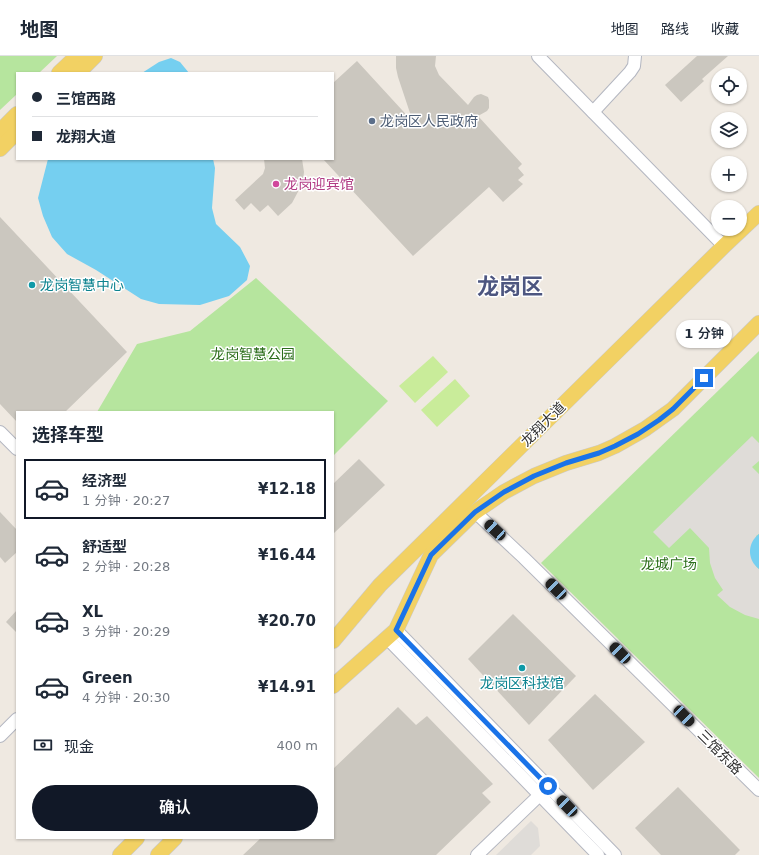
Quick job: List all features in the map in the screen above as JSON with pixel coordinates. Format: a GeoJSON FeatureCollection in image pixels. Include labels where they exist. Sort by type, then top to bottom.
{"type":"FeatureCollection","features":[{"type":"Feature","properties":{"kind":"main road"},"geometry":{"type":"LineString","coordinates":[[60,72],[77,56]]}},
{"type":"Feature","properties":{"kind":"main road"},"geometry":{"type":"LineString","coordinates":[[79,72],[95,56]]}},
{"type":"Feature","properties":{"kind":"main road"},"geometry":{"type":"LineString","coordinates":[[0,131],[16,115]]}},
{"type":"Feature","properties":{"kind":"main road"},"geometry":{"type":"LineString","coordinates":[[0,149],[16,133]]}},
{"type":"Feature","properties":{"kind":"main road","name":"龙翔大道"},"geometry":{"type":"LineString","coordinates":[[334,640],[380,585],[759,213]]}},
{"type":"Feature","properties":{"kind":"main road"},"geometry":{"type":"LineString","coordinates":[[334,685],[392,634],[431,555],[475,512],[504,492],[534,476],[615,446],[659,420],[673,409],[759,323]]}},
{"type":"Feature","properties":{"kind":"main road"},"geometry":{"type":"LineString","coordinates":[[120,855],[136,839]]}},
{"type":"Feature","properties":{"kind":"main road"},"geometry":{"type":"LineString","coordinates":[[158,855],[174,839]]}},
{"type":"Feature","properties":{"kind":"street"},"geometry":{"type":"LineString","coordinates":[[538,56],[724,246]]}},
{"type":"Feature","properties":{"kind":"street"},"geometry":{"type":"LineString","coordinates":[[593,112],[630,72],[634,66],[635,56]]}},
{"type":"Feature","properties":{"kind":"street"},"geometry":{"type":"LineString","coordinates":[[0,432],[16,448]]}},
{"type":"Feature","properties":{"kind":"street","name":"三馆东路"},"geometry":{"type":"LineString","coordinates":[[475,512],[524,558],[759,790]]}},
{"type":"Feature","properties":{"kind":"street"},"geometry":{"type":"LineString","coordinates":[[392,634],[544,791],[615,855]]}},
{"type":"Feature","properties":{"kind":"street"},"geometry":{"type":"LineString","coordinates":[[0,736],[16,720]]}},
{"type":"Feature","properties":{"kind":"street"},"geometry":{"type":"LineString","coordinates":[[544,791],[593,853]]}},
{"type":"Feature","properties":{"kind":"street"},"geometry":{"type":"LineString","coordinates":[[477,855],[544,791]]}},
{"type":"Feature","properties":{"kind":"green space"},"geometry":{"type":"Polygon","coordinates":[[[0,56],[57,56],[40,72],[16,72],[16,95],[0,110],[0,56]]]}},
{"type":"Feature","properties":{"kind":"green space","name":"龙岗智慧公园"},"geometry":{"type":"Polygon","coordinates":[[[256,278],[388,401],[334,455],[334,411],[98,411],[137,344],[190,331],[256,278]]]}},
{"type":"Feature","properties":{"kind":"green space","name":"龙城广场"},"geometry":{"type":"Polygon","coordinates":[[[759,351],[759,778],[541,563],[759,351]]]}},
{"type":"Feature","properties":{"kind":"green space"},"geometry":{"type":"Polygon","coordinates":[[[433,356],[448,372],[415,403],[399,386],[433,356]]]}},
{"type":"Feature","properties":{"kind":"green space"},"geometry":{"type":"Polygon","coordinates":[[[455,379],[470,396],[437,427],[421,410],[455,379]]]}},
{"type":"Feature","properties":{"kind":"shaded area"},"geometry":{"type":"Polygon","coordinates":[[[752,436],[759,443],[759,461],[752,467],[759,474],[759,534],[756,536],[756,566],[759,569],[759,619],[745,615],[730,607],[717,595],[723,590],[715,578],[710,563],[709,548],[690,528],[669,548],[653,532],[752,436]]]}},
{"type":"Feature","properties":{"kind":"shaded area"},"geometry":{"type":"Polygon","coordinates":[[[531,821],[538,828],[540,846],[531,855],[496,855],[531,821]]]}},
{"type":"Feature","properties":{"kind":"water"},"geometry":{"type":"Polygon","coordinates":[[[171,58],[180,62],[188,72],[144,72],[159,62],[171,58]]]}},
{"type":"Feature","properties":{"kind":"water"},"geometry":{"type":"Polygon","coordinates":[[[48,160],[213,160],[215,168],[212,208],[216,224],[240,247],[250,266],[247,280],[229,296],[200,305],[159,304],[141,299],[96,270],[67,254],[52,237],[43,216],[38,198],[48,160]]]}},
{"type":"Feature","properties":{"kind":"water"},"geometry":{"type":"Polygon","coordinates":[[[759,534],[759,569],[752,561],[750,552],[752,542],[759,534]]]}},
{"type":"Feature","properties":{"kind":"building","name":"龙岗区人民政府"},"geometry":{"type":"Polygon","coordinates":[[[396,56],[436,56],[435,66],[439,75],[468,105],[477,95],[481,94],[488,97],[489,108],[487,111],[478,116],[522,164],[518,168],[524,175],[518,180],[523,184],[503,202],[489,187],[413,256],[324,160],[334,160],[334,82],[357,61],[413,122],[396,68],[396,56]]]}},
{"type":"Feature","properties":{"kind":"building"},"geometry":{"type":"Polygon","coordinates":[[[697,56],[728,56],[714,68],[711,68],[711,71],[702,79],[704,81],[681,102],[665,85],[697,56]]]}},
{"type":"Feature","properties":{"kind":"building","name":"龙岗迎宾馆"},"geometry":{"type":"Polygon","coordinates":[[[264,160],[302,160],[304,172],[300,188],[292,203],[278,216],[268,205],[260,212],[251,203],[244,210],[235,200],[263,174],[265,168],[264,160]]]}},
{"type":"Feature","properties":{"kind":"building","name":"龙岗智慧中心"},"geometry":{"type":"Polygon","coordinates":[[[0,217],[127,352],[66,411],[16,411],[16,421],[0,404],[0,217]]]}},
{"type":"Feature","properties":{"kind":"building"},"geometry":{"type":"Polygon","coordinates":[[[359,459],[385,485],[334,533],[334,483],[359,459]]]}},
{"type":"Feature","properties":{"kind":"building"},"geometry":{"type":"Polygon","coordinates":[[[0,512],[16,529],[16,553],[5,563],[0,557],[0,512]]]}},
{"type":"Feature","properties":{"kind":"building"},"geometry":{"type":"Polygon","coordinates":[[[16,611],[16,632],[6,622],[16,611]]]}},
{"type":"Feature","properties":{"kind":"building","name":"龙岗区科技馆"},"geometry":{"type":"Polygon","coordinates":[[[513,614],[576,676],[529,725],[468,659],[513,614]]]}},
{"type":"Feature","properties":{"kind":"building"},"geometry":{"type":"Polygon","coordinates":[[[595,694],[645,742],[593,790],[548,740],[595,694]]]}},
{"type":"Feature","properties":{"kind":"building"},"geometry":{"type":"Polygon","coordinates":[[[398,707],[416,725],[427,716],[493,784],[482,793],[491,802],[436,855],[243,855],[260,839],[334,839],[334,768],[398,707]]]}},
{"type":"Feature","properties":{"kind":"building"},"geometry":{"type":"Polygon","coordinates":[[[678,787],[740,850],[735,855],[661,855],[635,828],[678,787]]]}},
{"type":"Feature","properties":{"kind":"place","name":"龙岗区人民政府"},"geometry":{"type":"Point","coordinates":[372,121]}},
{"type":"Feature","properties":{"kind":"place","name":"龙岗迎宾馆"},"geometry":{"type":"Point","coordinates":[276,184]}},
{"type":"Feature","properties":{"kind":"place","name":"龙岗智慧中心"},"geometry":{"type":"Point","coordinates":[32,285]}},
{"type":"Feature","properties":{"kind":"place","name":"龙岗区科技馆"},"geometry":{"type":"Point","coordinates":[522,668]}},
{"type":"Feature","properties":{"kind":"district","name":"龙岗区"},"geometry":{"type":"Point","coordinates":[510,286]}},
{"type":"Feature","properties":{"kind":"route"},"geometry":{"type":"LineString","coordinates":[[548,786],[396,630],[431,555],[475,512],[504,492],[534,476],[566,463],[599,453],[638,434],[673,409],[704,378]]}}]}
